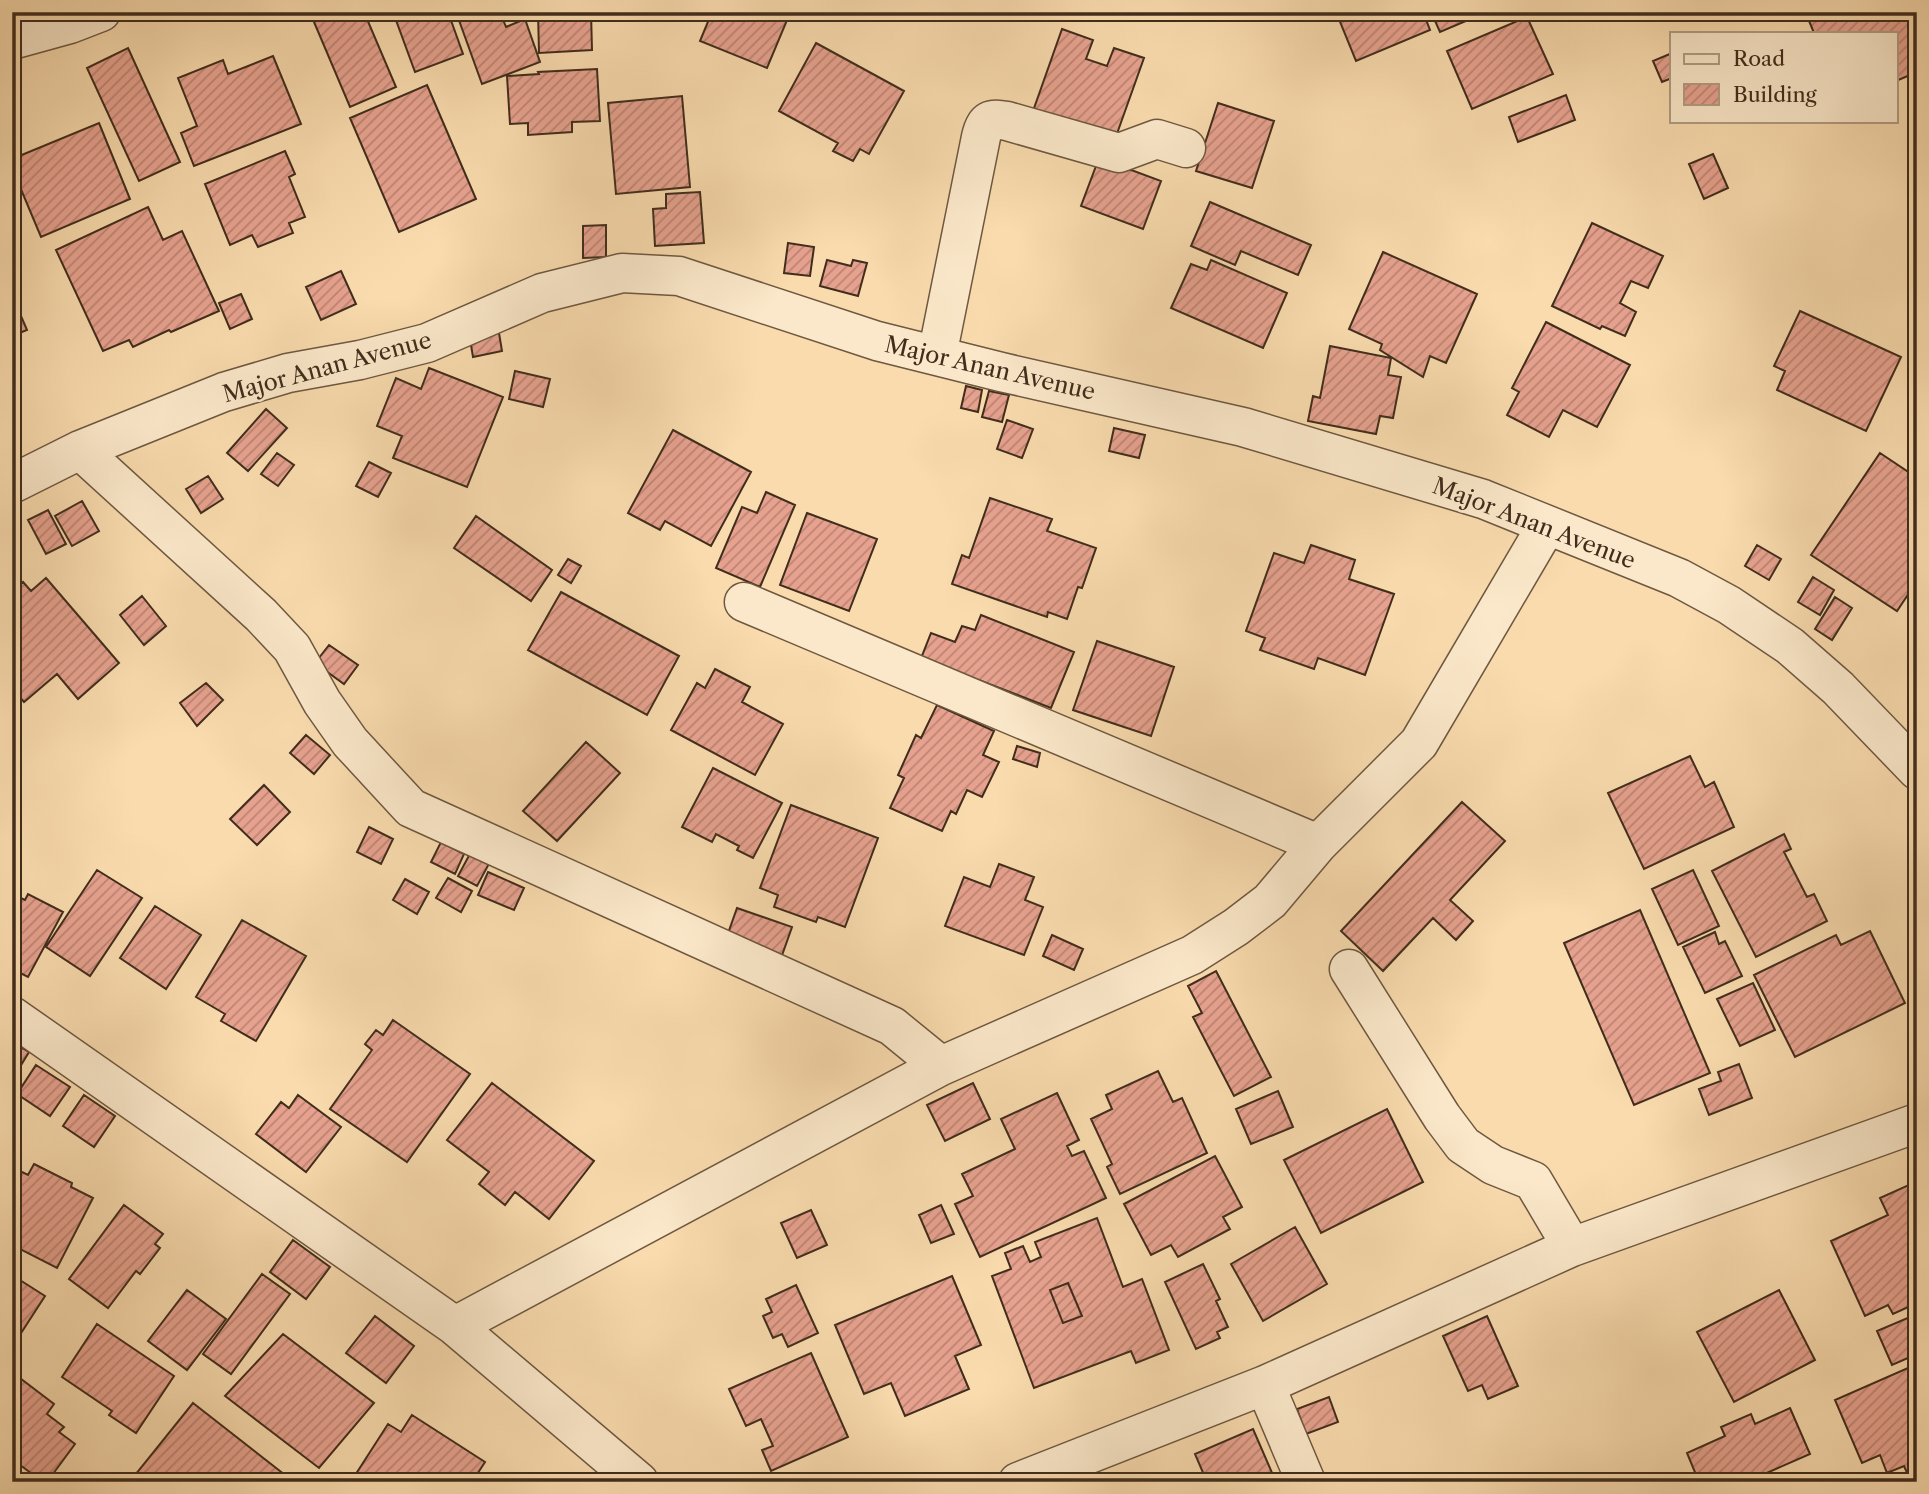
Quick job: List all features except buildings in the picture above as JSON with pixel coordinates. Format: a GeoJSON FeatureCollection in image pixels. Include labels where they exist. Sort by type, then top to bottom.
{"type":"FeatureCollection","features":[{"type":"Feature","properties":{"kind":"street"},"geometry":{"type":"LineString","coordinates":[[12,40],[70,24],[101,12]]}},
{"type":"Feature","properties":{"kind":"street"},"geometry":{"type":"LineString","coordinates":[[937,356],[983,127],[988,121],[1007,121],[1119,153],[1157,139],[1186,148]]}},
{"type":"Feature","properties":{"kind":"street","name":"Major Anan Avenue"},"geometry":{"type":"LineString","coordinates":[[12,484],[80,450],[224,392],[288,373],[359,360],[427,343],[542,293],[622,273],[679,275],[877,341],[1243,427],[1483,499],[1679,578],[1729,605],[1790,646],[1838,688],[1917,771]]}},
{"type":"Feature","properties":{"kind":"street"},"geometry":{"type":"LineString","coordinates":[[80,450],[261,615],[292,648],[322,702],[350,742],[411,808],[892,1026],[941,1066]]}},
{"type":"Feature","properties":{"kind":"street"},"geometry":{"type":"LineString","coordinates":[[455,1326],[941,1066],[1192,956],[1236,926],[1270,901],[1318,844],[1419,743],[1547,525]]}},
{"type":"Feature","properties":{"kind":"street"},"geometry":{"type":"LineString","coordinates":[[744,601],[1318,844]]}},
{"type":"Feature","properties":{"kind":"street"},"geometry":{"type":"LineString","coordinates":[[1349,969],[1462,1145],[1493,1165],[1533,1181],[1572,1248]]}},
{"type":"Feature","properties":{"kind":"street"},"geometry":{"type":"LineString","coordinates":[[12,1016],[455,1326],[639,1482]]}},
{"type":"Feature","properties":{"kind":"street"},"geometry":{"type":"LineString","coordinates":[[1018,1482],[1265,1385],[1572,1248],[1917,1123]]}},
{"type":"Feature","properties":{"kind":"street"},"geometry":{"type":"LineString","coordinates":[[1265,1385],[1306,1482]]}}]}
